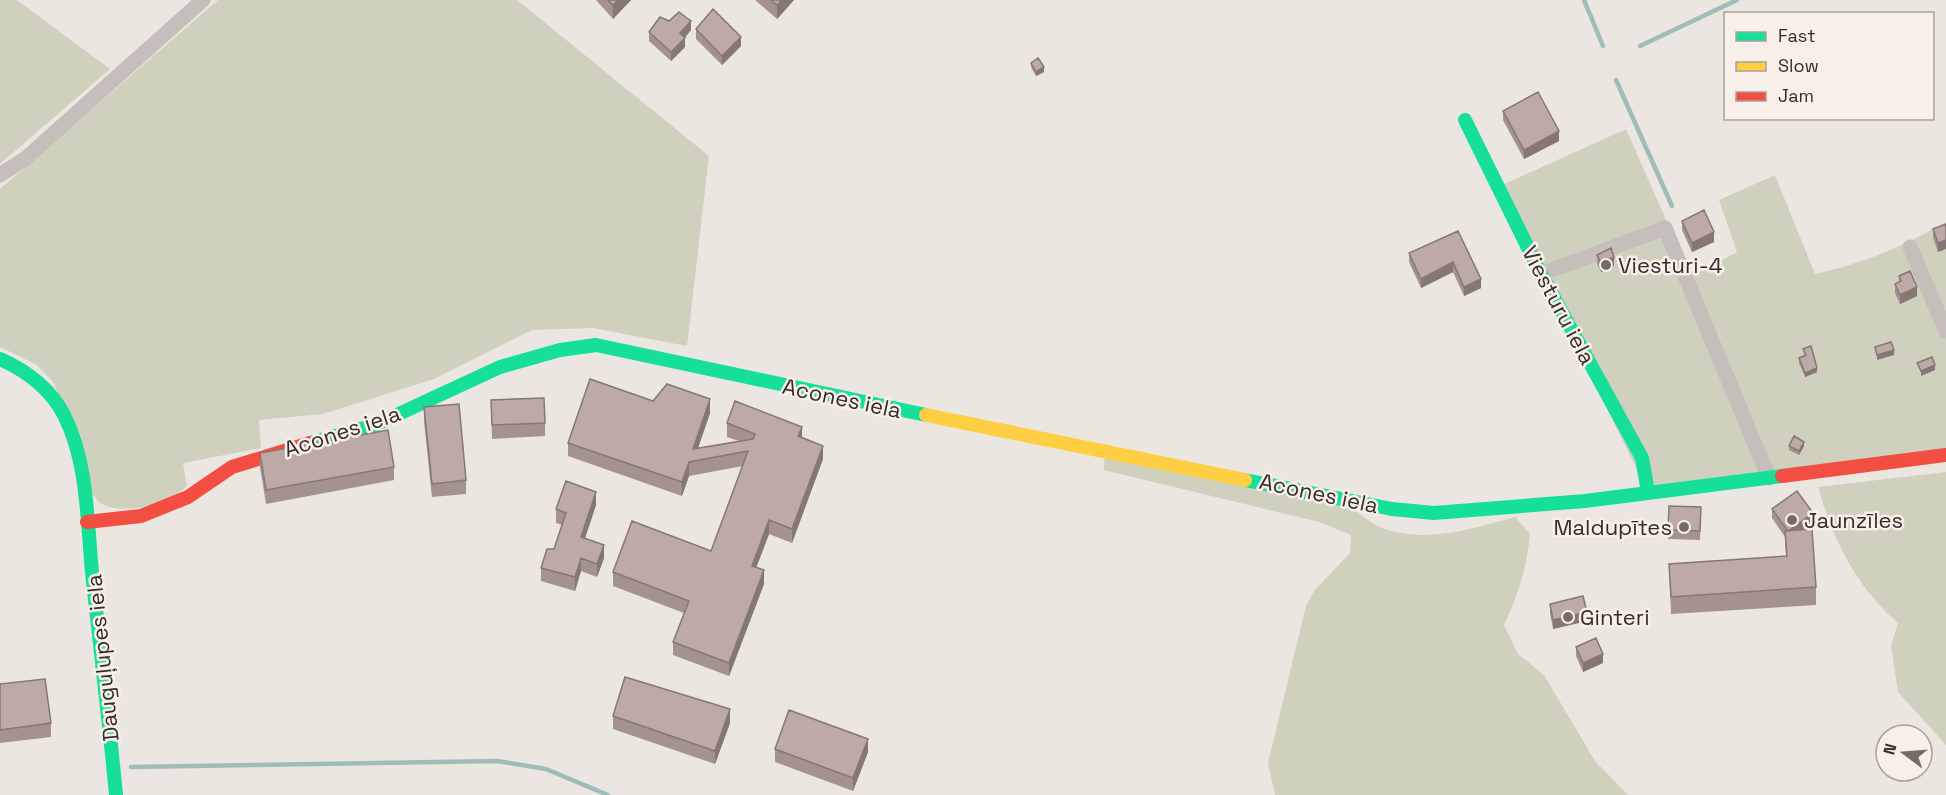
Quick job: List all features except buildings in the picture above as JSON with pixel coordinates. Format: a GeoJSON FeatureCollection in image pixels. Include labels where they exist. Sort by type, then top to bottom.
{"type":"FeatureCollection","features":[{"type":"Feature","properties":{"kind":"street"},"geometry":{"type":"LineString","coordinates":[[0,175],[26,158],[203,0]]}},
{"type":"Feature","properties":{"kind":"street","name":"Viesturu iela"},"geometry":{"type":"LineString","coordinates":[[1465,120],[1541,274],[1642,458],[1648,492]]}},
{"type":"Feature","properties":{"kind":"street"},"geometry":{"type":"LineString","coordinates":[[1541,274],[1665,228],[1769,478]]}},
{"type":"Feature","properties":{"kind":"street"},"geometry":{"type":"LineString","coordinates":[[1910,247],[1946,331]]}},
{"type":"Feature","properties":{"kind":"street","name":"Acones iela"},"geometry":{"type":"LineString","coordinates":[[87,522],[141,516],[188,497],[232,468],[268,454],[375,425],[500,367],[560,350],[596,345],[614,347],[904,411],[1392,508],[1434,513],[1585,501],[1946,455]]}},
{"type":"Feature","properties":{"kind":"street"},"geometry":{"type":"LineString","coordinates":[[0,359],[18,366],[41,384],[55,400],[69,427],[78,464],[87,522]]}},
{"type":"Feature","properties":{"kind":"street","name":"Dauguļupes iela"},"geometry":{"type":"LineString","coordinates":[[87,522],[116,795]]}},
{"type":"Feature","properties":{"kind":"green space"},"geometry":{"type":"Polygon","coordinates":[[[0,0],[17,0],[110,69],[0,164],[0,0]]]}},
{"type":"Feature","properties":{"kind":"green space"},"geometry":{"type":"Polygon","coordinates":[[[218,0],[517,0],[709,156],[687,346],[593,328],[532,330],[434,379],[323,414],[259,420],[261,448],[183,463],[187,486],[170,498],[148,506],[125,509],[100,503],[91,492],[54,383],[37,365],[0,347],[0,189],[218,0]]]}},
{"type":"Feature","properties":{"kind":"green space"},"geometry":{"type":"Polygon","coordinates":[[[1626,129],[1691,276],[1737,252],[1719,200],[1775,175],[1815,274],[1882,253],[1946,222],[1946,456],[1648,492],[1498,187],[1626,129]]]}},
{"type":"Feature","properties":{"kind":"green space"},"geometry":{"type":"Polygon","coordinates":[[[1105,450],[1347,504],[1378,526],[1398,533],[1432,535],[1448,533],[1515,517],[1530,534],[1521,581],[1504,625],[1518,654],[1544,675],[1595,761],[1628,795],[1275,795],[1268,763],[1306,606],[1314,591],[1350,553],[1351,535],[1319,522],[1104,470],[1105,450]]]}},
{"type":"Feature","properties":{"kind":"green space"},"geometry":{"type":"Polygon","coordinates":[[[1946,472],[1946,745],[1934,732],[1934,723],[1926,723],[1898,692],[1891,645],[1898,623],[1870,594],[1848,561],[1831,525],[1818,487],[1946,472]]]}},
{"type":"Feature","properties":{"kind":"waterway"},"geometry":{"type":"LineString","coordinates":[[1584,0],[1603,46]]}},
{"type":"Feature","properties":{"kind":"waterway"},"geometry":{"type":"LineString","coordinates":[[1640,46],[1737,0]]}},
{"type":"Feature","properties":{"kind":"waterway"},"geometry":{"type":"LineString","coordinates":[[1616,80],[1672,206]]}},
{"type":"Feature","properties":{"kind":"waterway"},"geometry":{"type":"LineString","coordinates":[[131,767],[497,761],[546,769],[608,795]]}},
{"type":"Feature","properties":{"kind":"traffic: fast"},"geometry":{"type":"LineString","coordinates":[[1465,120],[1541,274],[1642,458],[1648,492]]}},
{"type":"Feature","properties":{"kind":"traffic: fast"},"geometry":{"type":"LineString","coordinates":[[310,443],[375,425],[500,367],[560,350],[596,345],[926,415]]}},
{"type":"Feature","properties":{"kind":"traffic: fast"},"geometry":{"type":"LineString","coordinates":[[0,359],[37,381],[52,397],[64,415],[78,452],[85,492],[116,795]]}},
{"type":"Feature","properties":{"kind":"traffic: fast"},"geometry":{"type":"LineString","coordinates":[[1245,480],[1392,509],[1434,513],[1585,501],[1782,476]]}},
{"type":"Feature","properties":{"kind":"traffic: slow"},"geometry":{"type":"LineString","coordinates":[[926,415],[1245,480]]}},
{"type":"Feature","properties":{"kind":"traffic: jam"},"geometry":{"type":"LineString","coordinates":[[87,522],[141,516],[188,497],[232,467],[310,443]]}},
{"type":"Feature","properties":{"kind":"traffic: jam"},"geometry":{"type":"LineString","coordinates":[[1782,476],[1946,455]]}},
{"type":"Feature","properties":{"kind":"place","name":"Viesturi-4"},"geometry":{"type":"Point","coordinates":[1606,265]}},
{"type":"Feature","properties":{"kind":"place","name":"Jaunzīles"},"geometry":{"type":"Point","coordinates":[1792,520]}},
{"type":"Feature","properties":{"kind":"place","name":"Maldupītes"},"geometry":{"type":"Point","coordinates":[1684,527]}},
{"type":"Feature","properties":{"kind":"place","name":"Ginteri"},"geometry":{"type":"Point","coordinates":[1568,617]}}]}
